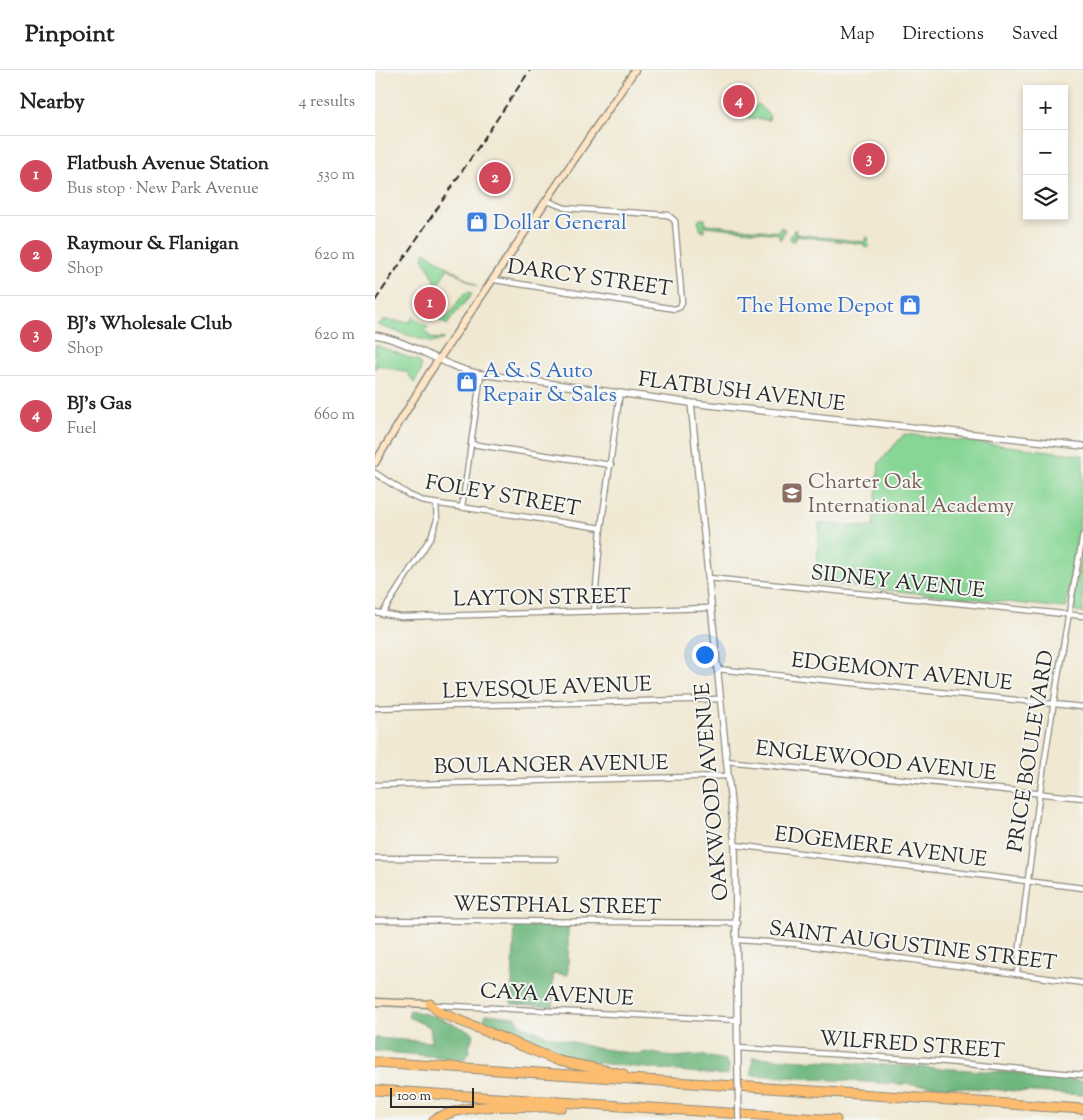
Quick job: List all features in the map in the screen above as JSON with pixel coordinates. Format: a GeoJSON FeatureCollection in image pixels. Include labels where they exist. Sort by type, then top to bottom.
{"type":"FeatureCollection","features":[{"type":"Feature","properties":{"kind":"highway"},"geometry":{"type":"LineString","coordinates":[[430,1004],[441,1013],[552,1059],[643,1080]]}},
{"type":"Feature","properties":{"kind":"highway"},"geometry":{"type":"LineString","coordinates":[[375,1062],[1083,1109]]}},
{"type":"Feature","properties":{"kind":"highway"},"geometry":{"type":"LineString","coordinates":[[375,1090],[836,1120]]}},
{"type":"Feature","properties":{"kind":"highway"},"geometry":{"type":"LineString","coordinates":[[434,1120],[452,1112],[469,1109],[563,1108],[589,1104]]}},
{"type":"Feature","properties":{"kind":"main road"},"geometry":{"type":"LineString","coordinates":[[375,463],[428,375],[495,280],[635,70]]}},
{"type":"Feature","properties":{"kind":"main road","name":"CAYA AVENUE"},"geometry":{"type":"LineString","coordinates":[[375,1002],[430,1004]]}},
{"type":"Feature","properties":{"kind":"street","name":"DARCY STREET"},"geometry":{"type":"LineString","coordinates":[[495,280],[665,307],[680,307],[682,302],[675,221],[673,217],[668,215],[565,208],[548,201]]}},
{"type":"Feature","properties":{"kind":"street","name":"FLATBUSH AVENUE"},"geometry":{"type":"LineString","coordinates":[[375,335],[414,348],[439,362],[481,374],[691,403],[1083,446]]}},
{"type":"Feature","properties":{"kind":"street"},"geometry":{"type":"LineString","coordinates":[[462,508],[481,374]]}},
{"type":"Feature","properties":{"kind":"street"},"geometry":{"type":"LineString","coordinates":[[594,612],[601,528],[620,393]]}},
{"type":"Feature","properties":{"kind":"street","name":"OAKWOOD AVENUE"},"geometry":{"type":"LineString","coordinates":[[691,403],[735,845],[738,923],[739,1120]]}},
{"type":"Feature","properties":{"kind":"street"},"geometry":{"type":"LineString","coordinates":[[471,444],[611,465]]}},
{"type":"Feature","properties":{"kind":"street","name":"FOLEY STREET"},"geometry":{"type":"LineString","coordinates":[[375,474],[409,495],[436,504],[601,528]]}},
{"type":"Feature","properties":{"kind":"street"},"geometry":{"type":"LineString","coordinates":[[382,614],[431,537],[437,520],[436,504]]}},
{"type":"Feature","properties":{"kind":"street","name":"PRICE BOULEVARD"},"geometry":{"type":"LineString","coordinates":[[1017,974],[1027,880],[1053,703],[1083,535]]}},
{"type":"Feature","properties":{"kind":"street","name":"SIDNEY AVENUE"},"geometry":{"type":"LineString","coordinates":[[709,578],[1083,616]]}},
{"type":"Feature","properties":{"kind":"street","name":"LAYTON STREET"},"geometry":{"type":"LineString","coordinates":[[375,612],[401,616],[711,608]]}},
{"type":"Feature","properties":{"kind":"street","name":"EDGEMONT AVENUE"},"geometry":{"type":"LineString","coordinates":[[717,669],[1083,707]]}},
{"type":"Feature","properties":{"kind":"street","name":"LEVESQUE AVENUE"},"geometry":{"type":"LineString","coordinates":[[375,708],[720,699]]}},
{"type":"Feature","properties":{"kind":"street","name":"ENGLEWOOD AVENUE"},"geometry":{"type":"LineString","coordinates":[[726,760],[1083,798]]}},
{"type":"Feature","properties":{"kind":"street","name":"BOULANGER AVENUE"},"geometry":{"type":"LineString","coordinates":[[375,784],[727,776]]}},
{"type":"Feature","properties":{"kind":"street","name":"EDGEMERE AVENUE"},"geometry":{"type":"LineString","coordinates":[[735,845],[1083,888]]}},
{"type":"Feature","properties":{"kind":"street"},"geometry":{"type":"LineString","coordinates":[[375,858],[556,859]]}},
{"type":"Feature","properties":{"kind":"street","name":"WESTPHAL STREET"},"geometry":{"type":"LineString","coordinates":[[375,920],[738,923]]}},
{"type":"Feature","properties":{"kind":"street","name":"SAINT AUGUSTINE STREET"},"geometry":{"type":"LineString","coordinates":[[738,940],[796,944],[1083,983]]}},
{"type":"Feature","properties":{"kind":"street","name":"CAYA AVENUE"},"geometry":{"type":"LineString","coordinates":[[430,1004],[738,1020]]}},
{"type":"Feature","properties":{"kind":"street","name":"WILFRED STREET"},"geometry":{"type":"LineString","coordinates":[[738,1048],[927,1060],[1083,1075]]}},
{"type":"Feature","properties":{"kind":"green space"},"geometry":{"type":"Polygon","coordinates":[[[758,104],[770,116],[769,120],[746,118],[746,115],[758,104]]]}},
{"type":"Feature","properties":{"kind":"green space"},"geometry":{"type":"Polygon","coordinates":[[[705,219],[705,224],[779,232],[781,227],[785,230],[781,239],[779,239],[779,234],[705,226],[704,231],[701,231],[698,221],[705,219]]]}},
{"type":"Feature","properties":{"kind":"green space"},"geometry":{"type":"Polygon","coordinates":[[[795,229],[796,234],[865,242],[868,237],[869,247],[865,248],[864,244],[796,236],[795,241],[792,241],[790,238],[795,229]]]}},
{"type":"Feature","properties":{"kind":"green space"},"geometry":{"type":"Polygon","coordinates":[[[425,252],[477,287],[448,268],[434,290],[432,289],[436,282],[423,258],[425,252]]]}},
{"type":"Feature","properties":{"kind":"green space"},"geometry":{"type":"Polygon","coordinates":[[[469,292],[472,294],[447,325],[436,318],[447,318],[464,293],[469,292]]]}},
{"type":"Feature","properties":{"kind":"green space"},"geometry":{"type":"Polygon","coordinates":[[[413,317],[428,327],[425,331],[429,334],[429,338],[444,339],[432,343],[377,325],[384,320],[410,322],[413,317]]]}},
{"type":"Feature","properties":{"kind":"green space"},"geometry":{"type":"Polygon","coordinates":[[[375,345],[418,361],[421,365],[420,373],[414,383],[407,372],[378,365],[375,369],[375,345]]]}},
{"type":"Feature","properties":{"kind":"green space"},"geometry":{"type":"Polygon","coordinates":[[[904,434],[1083,455],[1083,499],[1066,608],[816,583],[819,524],[873,527],[879,463],[904,434]]]}},
{"type":"Feature","properties":{"kind":"green space"},"geometry":{"type":"Polygon","coordinates":[[[1083,541],[1083,613],[1077,612],[1073,606],[1083,541]]]}},
{"type":"Feature","properties":{"kind":"green space"},"geometry":{"type":"Polygon","coordinates":[[[515,926],[568,926],[568,975],[553,973],[553,1006],[511,1004],[515,926]]]}},
{"type":"Feature","properties":{"kind":"green space"},"geometry":{"type":"Polygon","coordinates":[[[410,1010],[437,1017],[472,1032],[474,1035],[469,1046],[470,1052],[464,1059],[375,1051],[375,1038],[432,1042],[430,1027],[408,1017],[410,1010]]]}},
{"type":"Feature","properties":{"kind":"green space"},"geometry":{"type":"Polygon","coordinates":[[[486,1014],[515,1017],[522,1026],[549,1036],[596,1048],[637,1054],[648,1052],[672,1057],[700,1055],[725,1060],[729,1066],[728,1074],[720,1075],[615,1065],[572,1059],[514,1031],[498,1029],[483,1022],[486,1014]]]}},
{"type":"Feature","properties":{"kind":"green space"},"geometry":{"type":"Polygon","coordinates":[[[753,1057],[1018,1073],[1083,1081],[1083,1095],[751,1075],[753,1057]]]}},
{"type":"Feature","properties":{"kind":"railway"},"geometry":{"type":"LineString","coordinates":[[375,301],[530,70]]}},
{"type":"Feature","properties":{"kind":"place","name":"BJ's Gas"},"geometry":{"type":"Point","coordinates":[739,101]}},
{"type":"Feature","properties":{"kind":"place","name":"BJ's Wholesale Club"},"geometry":{"type":"Point","coordinates":[869,159]}},
{"type":"Feature","properties":{"kind":"place","name":"Raymour & Flanigan"},"geometry":{"type":"Point","coordinates":[495,178]}},
{"type":"Feature","properties":{"kind":"place","name":"Dollar General"},"geometry":{"type":"Point","coordinates":[477,222]}},
{"type":"Feature","properties":{"kind":"place","name":"Flatbush Avenue Station"},"geometry":{"type":"Point","coordinates":[430,303]}},
{"type":"Feature","properties":{"kind":"place","name":"The Home Depot"},"geometry":{"type":"Point","coordinates":[910,305]}},
{"type":"Feature","properties":{"kind":"place","name":"A & S Auto Repair & Sales"},"geometry":{"type":"Point","coordinates":[467,382]}},
{"type":"Feature","properties":{"kind":"place","name":"Charter Oak International Academy"},"geometry":{"type":"Point","coordinates":[792,493]}}]}
